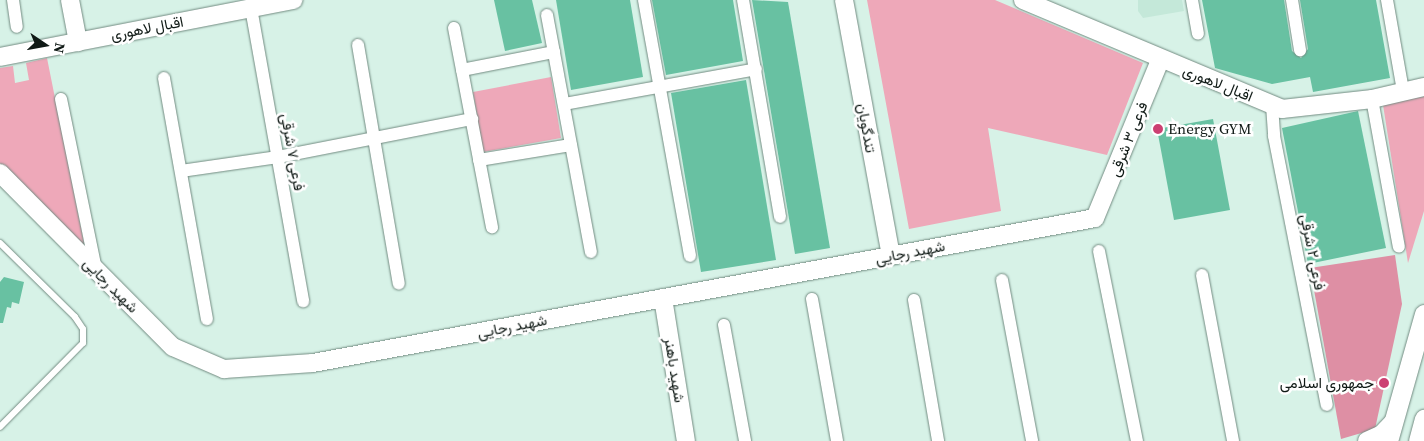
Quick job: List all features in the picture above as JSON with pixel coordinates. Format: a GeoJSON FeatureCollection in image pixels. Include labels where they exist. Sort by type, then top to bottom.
{"type":"FeatureCollection","features":[{"type":"Feature","properties":{"kind":"main road"},"geometry":{"type":"LineString","coordinates":[[1388,441],[1424,314]]}},
{"type":"Feature","properties":{"kind":"main road"},"geometry":{"type":"LineString","coordinates":[[1418,441],[1424,420]]}},
{"type":"Feature","properties":{"kind":"street"},"geometry":{"type":"LineString","coordinates":[[12,0],[17,28]]}},
{"type":"Feature","properties":{"kind":"street"},"geometry":{"type":"LineString","coordinates":[[70,0],[78,42]]}},
{"type":"Feature","properties":{"kind":"street","name":"اقبال لاهوری"},"geometry":{"type":"LineString","coordinates":[[0,57],[294,0]]}},
{"type":"Feature","properties":{"kind":"street"},"geometry":{"type":"LineString","coordinates":[[644,0],[690,256]]}},
{"type":"Feature","properties":{"kind":"street"},"geometry":{"type":"LineString","coordinates":[[743,0],[780,217]]}},
{"type":"Feature","properties":{"kind":"street","name":"تندگویان"},"geometry":{"type":"LineString","coordinates":[[844,0],[891,256]]}},
{"type":"Feature","properties":{"kind":"street"},"geometry":{"type":"LineString","coordinates":[[1192,0],[1198,33]]}},
{"type":"Feature","properties":{"kind":"street"},"geometry":{"type":"LineString","coordinates":[[1292,0],[1300,50]]}},
{"type":"Feature","properties":{"kind":"street"},"geometry":{"type":"LineString","coordinates":[[1387,0],[1403,92]]}},
{"type":"Feature","properties":{"kind":"street","name":"اقبال لاهوری"},"geometry":{"type":"LineString","coordinates":[[1026,1],[1160,60],[1282,109],[1372,99],[1424,87]]}},
{"type":"Feature","properties":{"kind":"street","name":"فرعی ۷ شرقی"},"geometry":{"type":"LineString","coordinates":[[251,8],[303,301]]}},
{"type":"Feature","properties":{"kind":"street"},"geometry":{"type":"LineString","coordinates":[[547,15],[591,252]]}},
{"type":"Feature","properties":{"kind":"street"},"geometry":{"type":"LineString","coordinates":[[454,28],[492,228]]}},
{"type":"Feature","properties":{"kind":"street"},"geometry":{"type":"LineString","coordinates":[[358,45],[399,284]]}},
{"type":"Feature","properties":{"kind":"street"},"geometry":{"type":"LineString","coordinates":[[462,70],[554,52]]}},
{"type":"Feature","properties":{"kind":"street","name":"فرعی ۳ شرقی"},"geometry":{"type":"LineString","coordinates":[[1095,218],[1160,60]]}},
{"type":"Feature","properties":{"kind":"street"},"geometry":{"type":"LineString","coordinates":[[564,104],[756,69]]}},
{"type":"Feature","properties":{"kind":"street"},"geometry":{"type":"LineString","coordinates":[[164,78],[207,319]]}},
{"type":"Feature","properties":{"kind":"street"},"geometry":{"type":"LineString","coordinates":[[61,99],[96,270]]}},
{"type":"Feature","properties":{"kind":"street"},"geometry":{"type":"LineString","coordinates":[[1372,99],[1399,247]]}},
{"type":"Feature","properties":{"kind":"street","name":"فرعی ۲ شرقی"},"geometry":{"type":"LineString","coordinates":[[1272,105],[1274,136],[1327,405]]}},
{"type":"Feature","properties":{"kind":"street"},"geometry":{"type":"LineString","coordinates":[[181,170],[278,157],[472,119]]}},
{"type":"Feature","properties":{"kind":"street"},"geometry":{"type":"LineString","coordinates":[[479,160],[571,145]]}},
{"type":"Feature","properties":{"kind":"street","name":"شهید رجایی"},"geometry":{"type":"LineString","coordinates":[[0,173],[173,347],[224,368],[313,364],[1095,218]]}},
{"type":"Feature","properties":{"kind":"street"},"geometry":{"type":"LineString","coordinates":[[1099,251],[1137,441]]}},
{"type":"Feature","properties":{"kind":"street"},"geometry":{"type":"LineString","coordinates":[[1202,275],[1233,441]]}},
{"type":"Feature","properties":{"kind":"street"},"geometry":{"type":"LineString","coordinates":[[1002,280],[1032,441]]}},
{"type":"Feature","properties":{"kind":"street","name":"شهید باهنر"},"geometry":{"type":"LineString","coordinates":[[663,298],[686,441]]}},
{"type":"Feature","properties":{"kind":"street"},"geometry":{"type":"LineString","coordinates":[[812,300],[837,441]]}},
{"type":"Feature","properties":{"kind":"street"},"geometry":{"type":"LineString","coordinates":[[914,300],[938,441]]}},
{"type":"Feature","properties":{"kind":"street"},"geometry":{"type":"LineString","coordinates":[[724,325],[745,441]]}},
{"type":"Feature","properties":{"kind":"street"},"geometry":{"type":"LineString","coordinates":[[1367,441],[1382,434],[1394,421]]}},
{"type":"Feature","properties":{"kind":"lane"},"geometry":{"type":"LineString","coordinates":[[0,243],[75,317],[83,329],[83,343],[0,428]]}},
{"type":"Feature","properties":{"kind":"shaded area"},"geometry":{"type":"Polygon","coordinates":[[[867,0],[995,0],[1143,63],[1107,155],[988,128],[1001,211],[909,229],[867,0]]]}},
{"type":"Feature","properties":{"kind":"shaded area"},"geometry":{"type":"Polygon","coordinates":[[[1138,0],[1182,0],[1184,11],[1143,18],[1138,11],[1138,0]]]}},
{"type":"Feature","properties":{"kind":"shaded area"},"geometry":{"type":"Polygon","coordinates":[[[47,58],[85,248],[0,165],[0,68],[13,66],[15,83],[29,80],[26,63],[47,58]]]}},
{"type":"Feature","properties":{"kind":"shaded area"},"geometry":{"type":"Polygon","coordinates":[[[551,77],[561,138],[483,152],[473,92],[551,77]]]}},
{"type":"Feature","properties":{"kind":"shaded area"},"geometry":{"type":"Polygon","coordinates":[[[1424,96],[1424,211],[1408,263],[1383,105],[1424,96]]]}},
{"type":"Feature","properties":{"kind":"shaded area"},"geometry":{"type":"Polygon","coordinates":[[[1395,255],[1402,304],[1375,429],[1341,439],[1310,268],[1395,255]]]}},
{"type":"Feature","properties":{"kind":"building"},"geometry":{"type":"Polygon","coordinates":[[[494,0],[532,0],[542,43],[505,51],[494,0]]]}},
{"type":"Feature","properties":{"kind":"building"},"geometry":{"type":"Polygon","coordinates":[[[556,0],[630,0],[643,77],[571,90],[556,0]]]}},
{"type":"Feature","properties":{"kind":"building"},"geometry":{"type":"Polygon","coordinates":[[[652,0],[733,0],[743,61],[666,75],[652,0]]]}},
{"type":"Feature","properties":{"kind":"building"},"geometry":{"type":"Polygon","coordinates":[[[752,0],[788,2],[830,248],[795,254],[752,0]]]}},
{"type":"Feature","properties":{"kind":"building"},"geometry":{"type":"Polygon","coordinates":[[[1202,0],[1284,0],[1292,51],[1301,58],[1308,49],[1300,0],[1376,0],[1390,78],[1313,92],[1310,77],[1272,84],[1215,68],[1202,0]]]}},
{"type":"Feature","properties":{"kind":"building"},"geometry":{"type":"Polygon","coordinates":[[[746,80],[776,260],[701,272],[671,93],[746,80]]]}},
{"type":"Feature","properties":{"kind":"building"},"geometry":{"type":"Polygon","coordinates":[[[1358,111],[1386,248],[1308,264],[1282,128],[1358,111]]]}},
{"type":"Feature","properties":{"kind":"building"},"geometry":{"type":"Polygon","coordinates":[[[1213,119],[1230,210],[1174,220],[1157,129],[1213,119]]]}},
{"type":"Feature","properties":{"kind":"building"},"geometry":{"type":"Polygon","coordinates":[[[4,277],[24,282],[19,304],[12,302],[11,308],[7,307],[3,323],[0,323],[0,282],[4,277]]]}},
{"type":"Feature","properties":{"kind":"place","name":"Energy GYM"},"geometry":{"type":"Point","coordinates":[1158,129]}},
{"type":"Feature","properties":{"kind":"place","name":"جمهوری اسلامی"},"geometry":{"type":"Point","coordinates":[1384,383]}}]}
